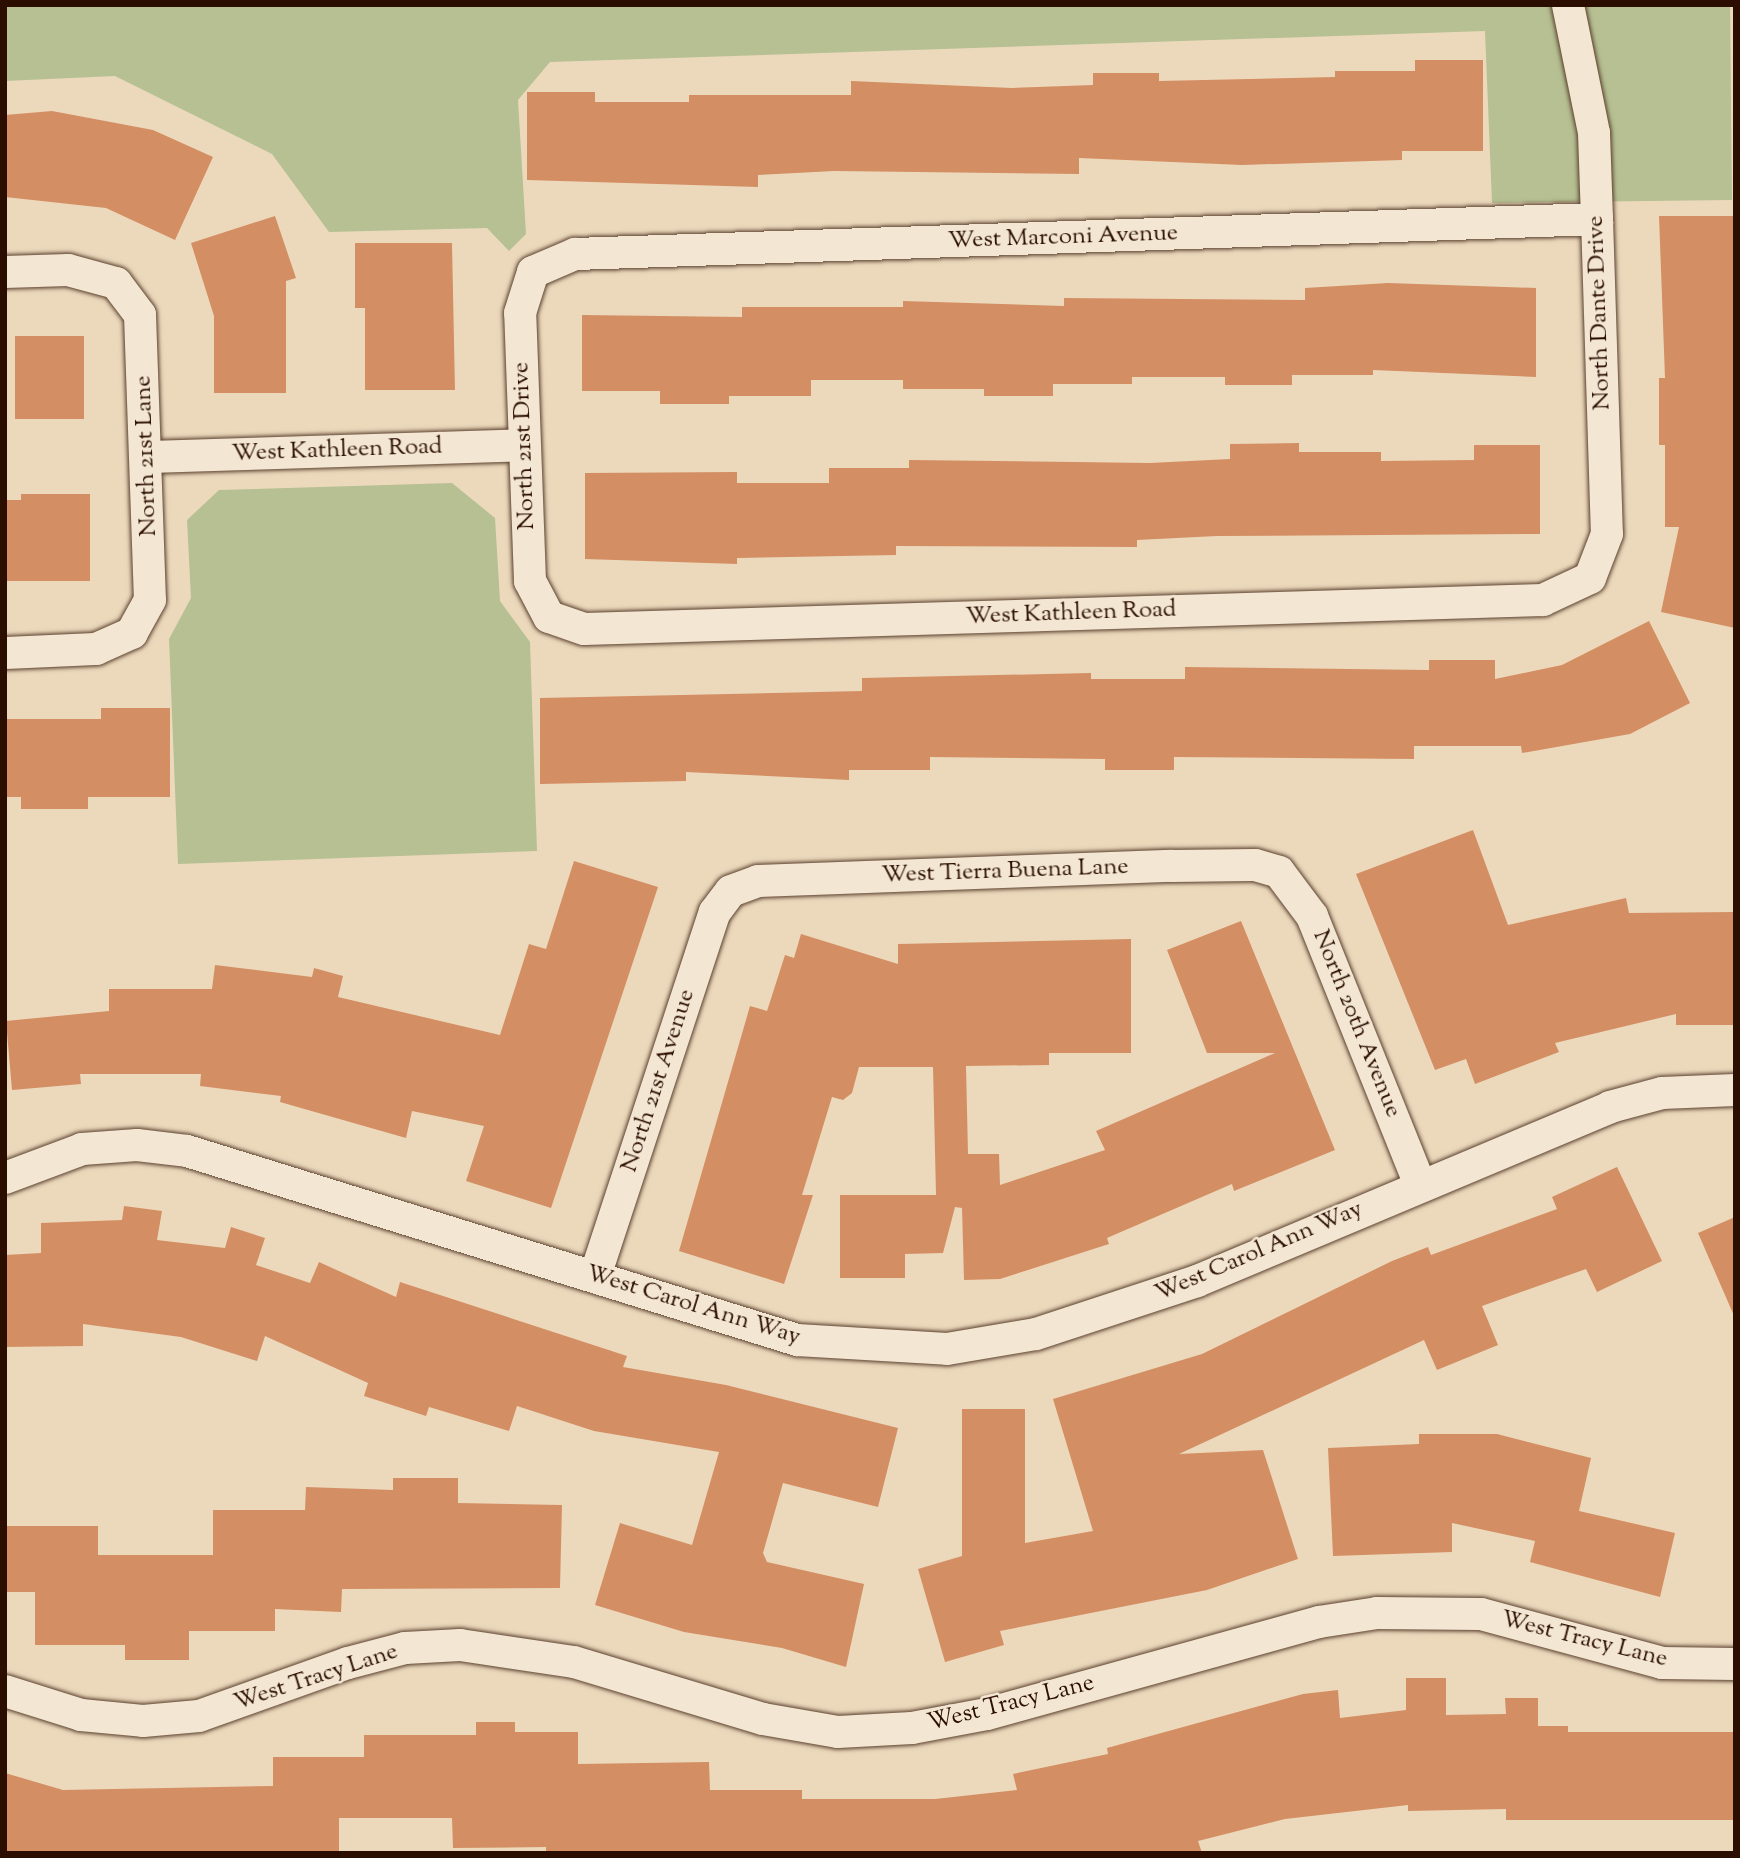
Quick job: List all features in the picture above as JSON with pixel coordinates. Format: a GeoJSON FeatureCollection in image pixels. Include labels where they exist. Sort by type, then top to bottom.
{"type":"FeatureCollection","features":[{"type":"Feature","properties":{"kind":"street","name":"North Dante Drive"},"geometry":{"type":"LineString","coordinates":[[1556,5],[1578,47]]}},
{"type":"Feature","properties":{"kind":"street","name":"North Dante Drive"},"geometry":{"type":"LineString","coordinates":[[1568,5],[1594,133],[1607,534],[1590,578]]}},
{"type":"Feature","properties":{"kind":"street","name":"West Marconi Avenue"},"geometry":{"type":"LineString","coordinates":[[533,272],[575,254],[1597,219]]}},
{"type":"Feature","properties":{"kind":"street","name":"North 21st Lane"},"geometry":{"type":"LineString","coordinates":[[5,272],[68,270],[116,283],[140,315],[150,457],[150,600],[132,633],[96,649],[5,653]]}},
{"type":"Feature","properties":{"kind":"street","name":"North 21st Drive"},"geometry":{"type":"LineString","coordinates":[[533,272],[520,313],[530,581],[549,617]]}},
{"type":"Feature","properties":{"kind":"street","name":"West Kathleen Road"},"geometry":{"type":"LineString","coordinates":[[150,457],[524,445]]}},
{"type":"Feature","properties":{"kind":"street","name":"West Kathleen Road"},"geometry":{"type":"LineString","coordinates":[[549,617],[584,629],[1529,600],[1590,578]]}},
{"type":"Feature","properties":{"kind":"street","name":"West Tierra Buena Lane"},"geometry":{"type":"LineString","coordinates":[[731,891],[758,881],[1159,866],[1255,864],[1279,872]]}},
{"type":"Feature","properties":{"kind":"street","name":"North 20th Avenue"},"geometry":{"type":"LineString","coordinates":[[1279,872],[1312,916],[1420,1185]]}},
{"type":"Feature","properties":{"kind":"street","name":"North 21st Avenue"},"geometry":{"type":"LineString","coordinates":[[595,1276],[715,912],[731,891]]}},
{"type":"Feature","properties":{"kind":"street","name":"West Carol Ann Way"},"geometry":{"type":"LineString","coordinates":[[5,1178],[82,1149],[136,1145],[187,1151],[797,1340],[947,1349],[1097,1317],[1610,1107],[1662,1093],[1735,1090]]}},
{"type":"Feature","properties":{"kind":"street","name":"West Tracy Lane"},"geometry":{"type":"LineString","coordinates":[[5,1691],[81,1715],[143,1721],[200,1716],[359,1660],[405,1648],[460,1645],[573,1661],[763,1719],[838,1732],[912,1728],[987,1714],[1319,1622],[1377,1613],[1481,1614],[1662,1663],[1735,1664]]}},
{"type":"Feature","properties":{"kind":"green space"},"geometry":{"type":"Polygon","coordinates":[[[5,5],[1730,5],[1732,200],[1492,203],[1485,31],[550,62],[518,100],[526,234],[509,251],[487,228],[329,232],[272,154],[115,76],[5,81],[5,5]]]}},
{"type":"Feature","properties":{"kind":"green space"},"geometry":{"type":"Polygon","coordinates":[[[452,483],[495,518],[500,601],[530,642],[537,851],[178,864],[169,639],[191,598],[187,520],[219,490],[452,483]]]}},
{"type":"Feature","properties":{"kind":"building"},"geometry":{"type":"Polygon","coordinates":[[[1415,60],[1483,60],[1483,151],[1402,151],[1402,160],[1242,165],[1079,158],[1079,174],[834,171],[758,175],[758,187],[527,180],[527,92],[595,92],[595,102],[689,102],[689,95],[851,95],[851,81],[1012,88],[1093,85],[1093,73],[1159,73],[1159,81],[1335,77],[1335,71],[1415,71],[1415,60]]]}},
{"type":"Feature","properties":{"kind":"building"},"geometry":{"type":"Polygon","coordinates":[[[52,111],[153,130],[213,157],[175,240],[106,208],[5,197],[5,115],[52,111]]]}},
{"type":"Feature","properties":{"kind":"building"},"geometry":{"type":"Polygon","coordinates":[[[275,216],[296,278],[286,281],[286,393],[214,393],[214,316],[191,243],[275,216]]]}},
{"type":"Feature","properties":{"kind":"building"},"geometry":{"type":"Polygon","coordinates":[[[1659,216],[1735,216],[1735,628],[1661,612],[1679,527],[1665,527],[1665,445],[1659,445],[1659,378],[1665,378],[1659,216]]]}},
{"type":"Feature","properties":{"kind":"building"},"geometry":{"type":"Polygon","coordinates":[[[355,243],[452,243],[455,390],[365,390],[365,308],[355,308],[355,243]]]}},
{"type":"Feature","properties":{"kind":"building"},"geometry":{"type":"Polygon","coordinates":[[[1388,283],[1536,288],[1536,377],[1373,370],[1373,375],[1292,375],[1292,385],[1225,385],[1225,377],[1132,377],[1132,384],[1053,384],[1053,396],[984,396],[984,389],[903,389],[903,380],[811,380],[811,396],[729,396],[729,404],[660,404],[660,391],[582,391],[582,315],[742,317],[742,307],[903,307],[903,301],[1064,306],[1064,298],[1305,300],[1305,288],[1388,283]]]}},
{"type":"Feature","properties":{"kind":"building"},"geometry":{"type":"Polygon","coordinates":[[[15,336],[84,336],[84,419],[15,419],[15,336]]]}},
{"type":"Feature","properties":{"kind":"building"},"geometry":{"type":"Polygon","coordinates":[[[1299,443],[1299,452],[1381,452],[1381,461],[1474,460],[1474,445],[1540,445],[1540,534],[1217,536],[1137,540],[1137,547],[896,546],[896,555],[737,558],[737,564],[585,559],[585,473],[737,472],[737,483],[829,483],[829,468],[909,468],[909,460],[1150,463],[1230,459],[1230,444],[1299,443]]]}},
{"type":"Feature","properties":{"kind":"building"},"geometry":{"type":"Polygon","coordinates":[[[21,494],[90,494],[90,581],[5,581],[5,500],[21,500],[21,494]]]}},
{"type":"Feature","properties":{"kind":"building"},"geometry":{"type":"Polygon","coordinates":[[[1649,621],[1690,703],[1630,734],[1522,753],[1521,746],[1414,746],[1414,759],[1174,757],[1174,770],[1105,770],[1105,759],[930,757],[930,770],[849,770],[849,780],[686,772],[686,781],[540,784],[540,698],[862,691],[862,678],[1091,673],[1091,679],[1185,679],[1185,667],[1429,670],[1429,660],[1495,660],[1495,679],[1562,665],[1649,621]]]}},
{"type":"Feature","properties":{"kind":"building"},"geometry":{"type":"Polygon","coordinates":[[[101,708],[170,708],[170,797],[88,797],[88,809],[21,809],[21,797],[5,797],[5,719],[101,719],[101,708]]]}},
{"type":"Feature","properties":{"kind":"building"},"geometry":{"type":"Polygon","coordinates":[[[1473,830],[1508,925],[1626,898],[1629,913],[1735,912],[1735,1025],[1676,1025],[1676,1014],[1555,1043],[1559,1052],[1475,1084],[1466,1059],[1435,1070],[1356,874],[1473,830]]]}},
{"type":"Feature","properties":{"kind":"building"},"geometry":{"type":"Polygon","coordinates":[[[574,861],[658,887],[551,1208],[466,1181],[484,1126],[412,1111],[406,1138],[280,1102],[281,1096],[200,1086],[201,1074],[80,1074],[81,1084],[12,1090],[6,1021],[109,1011],[109,989],[212,989],[215,965],[312,977],[314,968],[343,976],[338,997],[500,1035],[529,944],[546,949],[574,861]]]}},
{"type":"Feature","properties":{"kind":"building"},"geometry":{"type":"Polygon","coordinates":[[[1241,921],[1335,1150],[1234,1191],[1232,1184],[1107,1238],[1109,1244],[1000,1279],[964,1280],[962,1208],[955,1207],[943,1253],[905,1254],[905,1278],[840,1278],[840,1195],[936,1195],[933,1067],[859,1067],[852,1093],[843,1100],[832,1097],[802,1195],[813,1195],[784,1284],[679,1251],[750,1006],[767,1011],[785,955],[794,958],[801,934],[898,964],[898,944],[1131,939],[1131,1053],[1049,1053],[1049,1065],[966,1066],[968,1154],[999,1154],[1000,1185],[1105,1150],[1096,1131],[1275,1053],[1207,1053],[1167,950],[1241,921]]]}},
{"type":"Feature","properties":{"kind":"building"},"geometry":{"type":"Polygon","coordinates":[[[1617,1167],[1662,1261],[1597,1292],[1586,1269],[1482,1306],[1498,1345],[1437,1370],[1424,1340],[1179,1454],[1263,1450],[1298,1559],[1207,1590],[1000,1631],[1004,1645],[945,1662],[918,1569],[962,1556],[962,1409],[1025,1409],[1025,1543],[1093,1531],[1053,1399],[1202,1354],[1392,1261],[1428,1247],[1431,1255],[1557,1209],[1552,1197],[1617,1167]]]}},
{"type":"Feature","properties":{"kind":"building"},"geometry":{"type":"Polygon","coordinates":[[[124,1206],[162,1211],[157,1240],[225,1248],[231,1227],[265,1238],[256,1265],[310,1283],[319,1262],[396,1297],[400,1282],[627,1356],[623,1367],[726,1385],[898,1428],[878,1507],[783,1483],[763,1553],[767,1562],[864,1584],[846,1667],[782,1648],[684,1632],[595,1605],[620,1523],[692,1545],[719,1452],[594,1431],[517,1406],[509,1431],[429,1407],[426,1416],[364,1396],[368,1383],[265,1336],[257,1361],[181,1337],[83,1324],[83,1346],[5,1347],[5,1255],[41,1253],[41,1223],[122,1220],[124,1206]]]}},
{"type":"Feature","properties":{"kind":"building"},"geometry":{"type":"Polygon","coordinates":[[[1735,1217],[1735,1318],[1698,1233],[1735,1217]]]}},
{"type":"Feature","properties":{"kind":"building"},"geometry":{"type":"Polygon","coordinates":[[[1419,1434],[1497,1434],[1591,1458],[1579,1511],[1675,1533],[1660,1597],[1530,1562],[1535,1541],[1452,1523],[1452,1552],[1333,1556],[1328,1448],[1419,1444],[1419,1434]]]}},
{"type":"Feature","properties":{"kind":"building"},"geometry":{"type":"Polygon","coordinates":[[[393,1478],[458,1478],[458,1503],[562,1505],[560,1588],[342,1589],[341,1612],[275,1609],[275,1631],[189,1631],[189,1660],[125,1660],[125,1645],[35,1645],[35,1592],[5,1592],[5,1526],[98,1526],[98,1555],[213,1555],[213,1510],[305,1510],[306,1487],[393,1490],[393,1478]]]}},
{"type":"Feature","properties":{"kind":"building"},"geometry":{"type":"Polygon","coordinates":[[[1406,1678],[1446,1678],[1446,1715],[1506,1714],[1505,1698],[1538,1698],[1538,1726],[1568,1726],[1568,1732],[1735,1732],[1735,1820],[1506,1820],[1506,1809],[1408,1811],[1408,1805],[1285,1819],[1198,1841],[1202,1853],[546,1853],[546,1847],[453,1848],[452,1818],[339,1818],[339,1853],[5,1853],[5,1773],[63,1790],[273,1786],[273,1757],[364,1757],[364,1735],[476,1735],[476,1722],[515,1722],[515,1732],[578,1732],[578,1764],[709,1762],[710,1790],[802,1790],[802,1799],[935,1799],[1017,1790],[1013,1774],[1108,1754],[1107,1748],[1303,1694],[1338,1690],[1340,1718],[1406,1710],[1406,1678]]]}}]}
